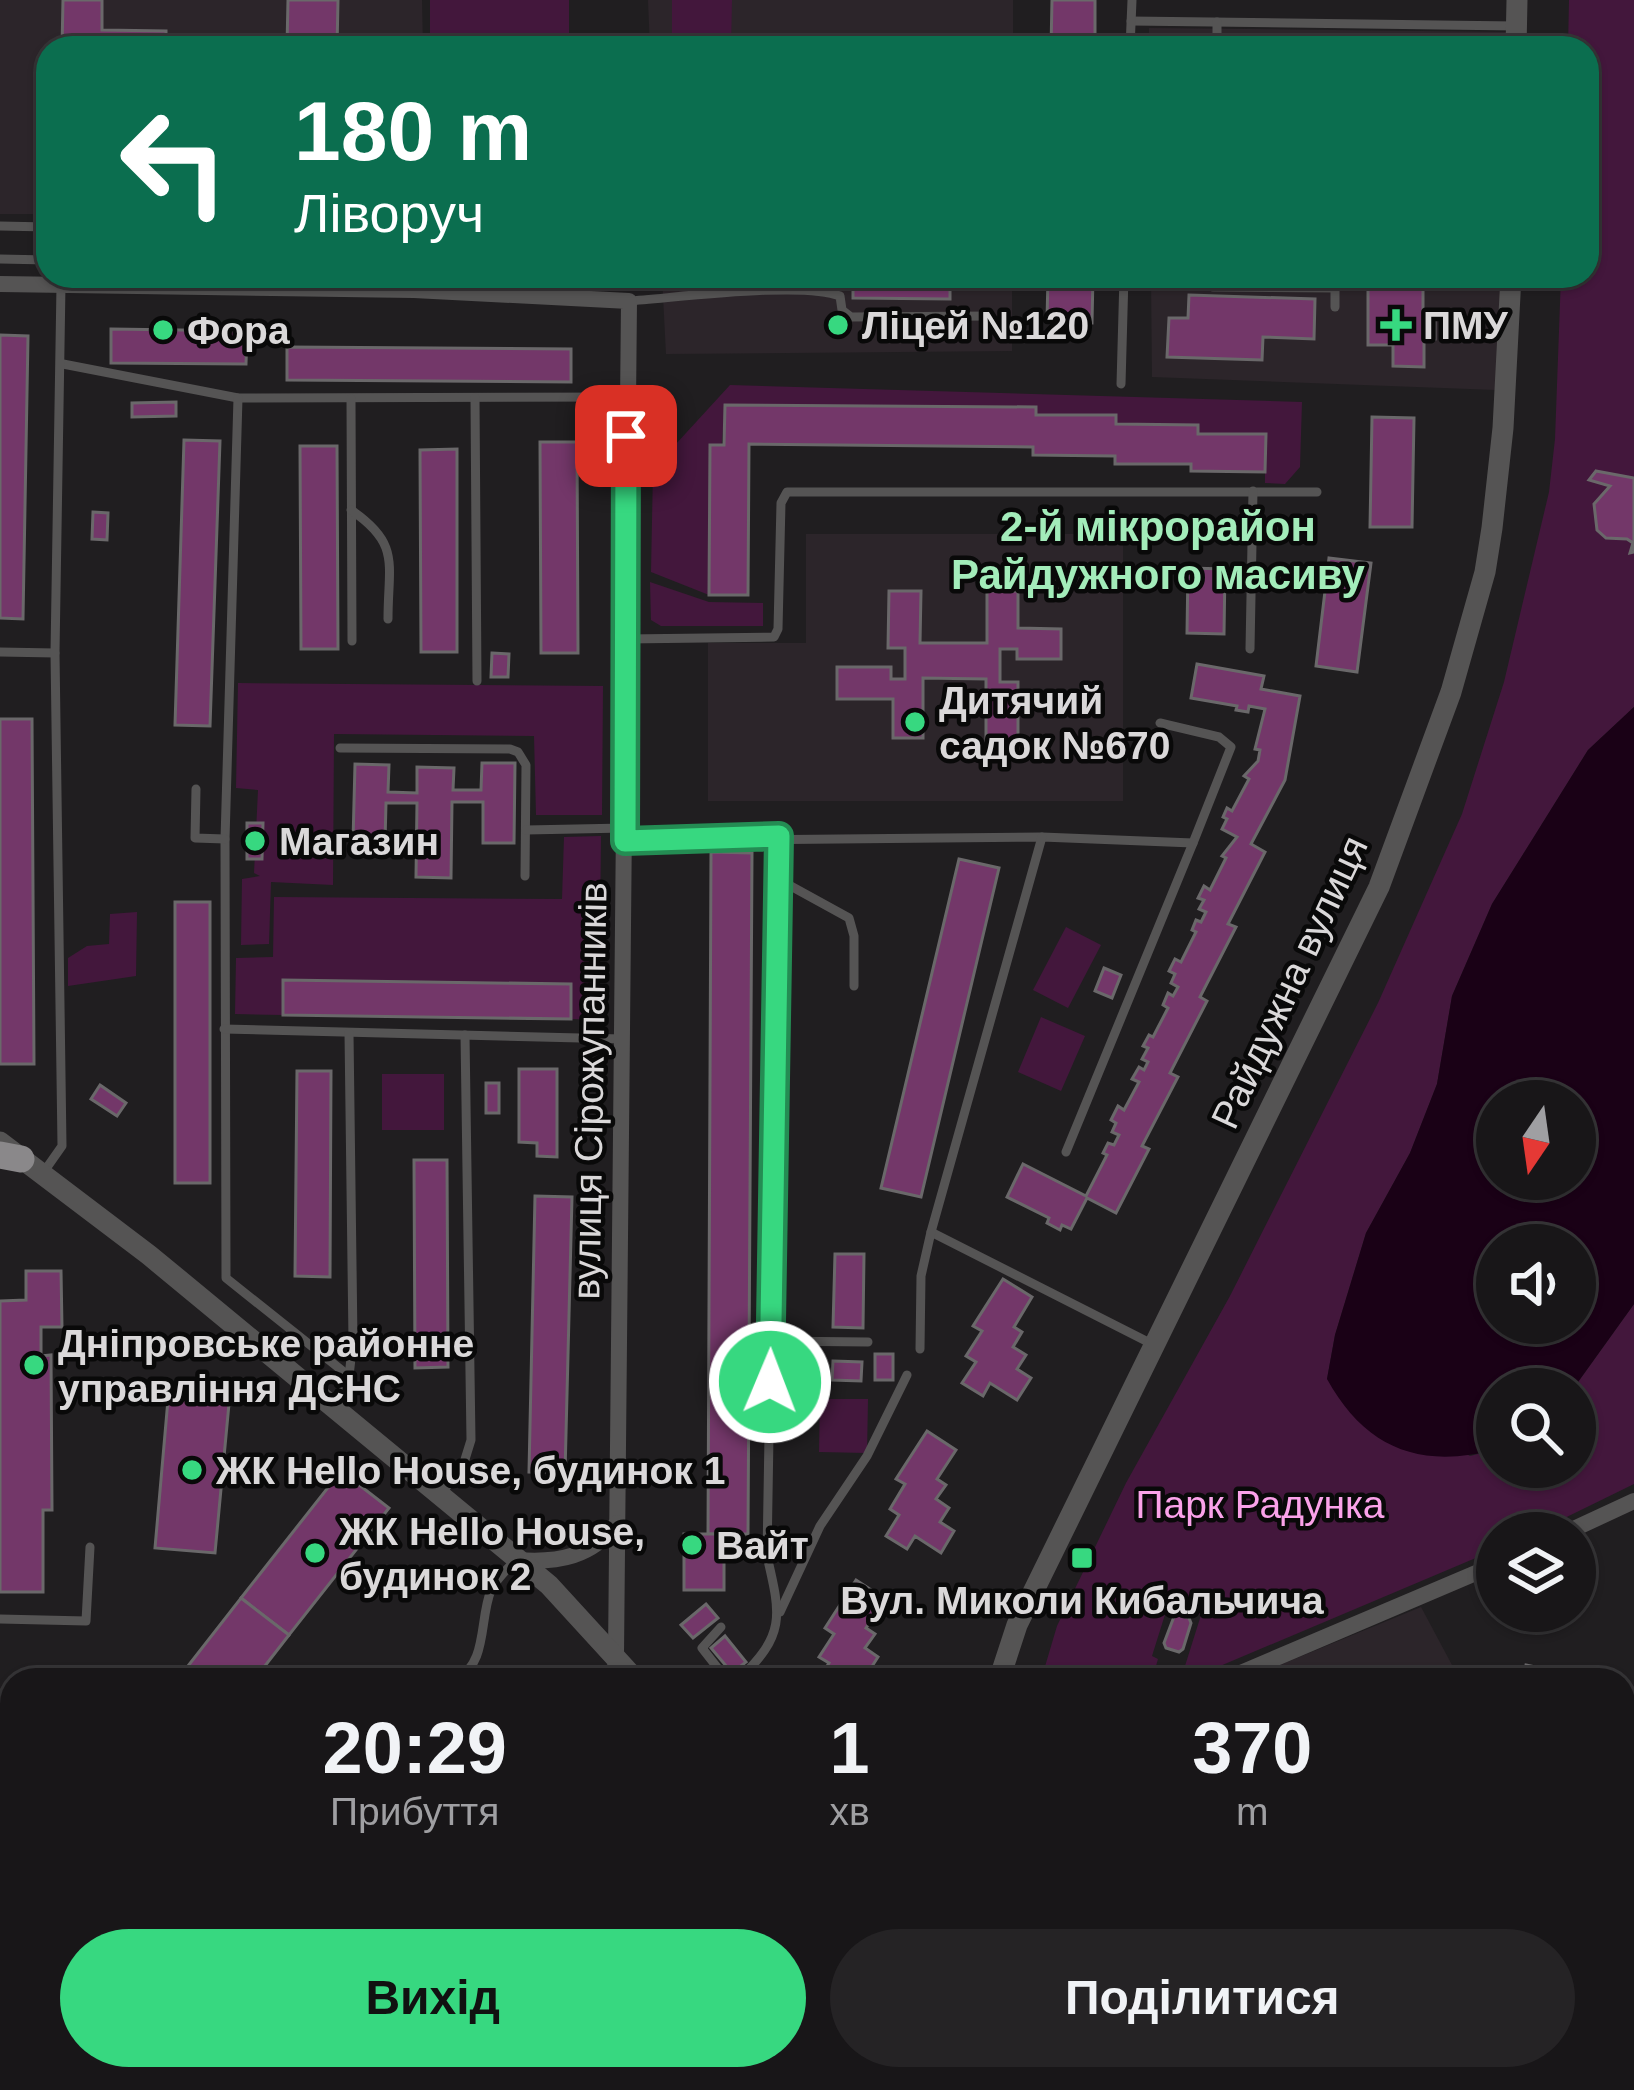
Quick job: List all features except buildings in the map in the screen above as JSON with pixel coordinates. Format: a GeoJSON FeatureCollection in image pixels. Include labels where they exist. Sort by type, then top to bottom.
{"type":"FeatureCollection","features":[{"type":"Feature","properties":{"kind":"street"},"geometry":{"type":"LineString","coordinates":[[1517,0],[1517,36]]}},
{"type":"Feature","properties":{"kind":"street"},"geometry":{"type":"LineString","coordinates":[[0,284],[36,283]]}},
{"type":"Feature","properties":{"kind":"street"},"geometry":{"type":"LineString","coordinates":[[329,288],[628,301]]}},
{"type":"Feature","properties":{"kind":"street","name":"Райдужна вулиця"},"geometry":{"type":"LineString","coordinates":[[1003,1668],[1017,1625],[1379,887],[1451,692],[1485,572],[1492,528],[1510,288]]}},
{"type":"Feature","properties":{"kind":"street","name":"вулиця Сірожупанників"},"geometry":{"type":"LineString","coordinates":[[616,1655],[628,301]]}},
{"type":"Feature","properties":{"kind":"street"},"geometry":{"type":"LineString","coordinates":[[16,1158],[149,1256],[549,1585],[626,1668]]}},
{"type":"Feature","properties":{"kind":"street"},"geometry":{"type":"LineString","coordinates":[[1596,1518],[1634,1501]]}},
{"type":"Feature","properties":{"kind":"street"},"geometry":{"type":"LineString","coordinates":[[516,1559],[568,1559],[594,1546],[618,1522]]}},
{"type":"Feature","properties":{"kind":"street"},"geometry":{"type":"LineString","coordinates":[[1263,1668],[1476,1573]]}},
{"type":"Feature","properties":{"kind":"lane"},"geometry":{"type":"LineString","coordinates":[[1130,36],[1132,0]]}},
{"type":"Feature","properties":{"kind":"lane"},"geometry":{"type":"LineString","coordinates":[[1131,21],[1497,36]]}},
{"type":"Feature","properties":{"kind":"lane"},"geometry":{"type":"LineString","coordinates":[[1216,36],[1217,22]]}},
{"type":"Feature","properties":{"kind":"lane"},"geometry":{"type":"LineString","coordinates":[[0,226],[36,227]]}},
{"type":"Feature","properties":{"kind":"lane"},"geometry":{"type":"LineString","coordinates":[[0,259],[36,260]]}},
{"type":"Feature","properties":{"kind":"lane"},"geometry":{"type":"LineString","coordinates":[[16,1158],[62,1146],[55,653],[63,364],[73,288]]}},
{"type":"Feature","properties":{"kind":"lane"},"geometry":{"type":"LineString","coordinates":[[1121,384],[1124,288]]}},
{"type":"Feature","properties":{"kind":"lane"},"geometry":{"type":"LineString","coordinates":[[1335,288],[1335,307]]}},
{"type":"Feature","properties":{"kind":"lane"},"geometry":{"type":"LineString","coordinates":[[628,301],[756,292],[836,293],[844,314],[851,317],[989,316]]}},
{"type":"Feature","properties":{"kind":"lane"},"geometry":{"type":"LineString","coordinates":[[63,364],[238,398],[626,397]]}},
{"type":"Feature","properties":{"kind":"lane"},"geometry":{"type":"LineString","coordinates":[[238,398],[225,839],[226,1277],[349,1376]]}},
{"type":"Feature","properties":{"kind":"lane"},"geometry":{"type":"LineString","coordinates":[[475,398],[477,681]]}},
{"type":"Feature","properties":{"kind":"lane"},"geometry":{"type":"LineString","coordinates":[[351,399],[352,641]]}},
{"type":"Feature","properties":{"kind":"lane"},"geometry":{"type":"LineString","coordinates":[[627,639],[774,637],[782,495],[793,490],[1317,493]]}},
{"type":"Feature","properties":{"kind":"lane"},"geometry":{"type":"LineString","coordinates":[[1250,649],[1253,491]]}},
{"type":"Feature","properties":{"kind":"lane"},"geometry":{"type":"LineString","coordinates":[[352,510],[375,526],[386,542],[388,619]]}},
{"type":"Feature","properties":{"kind":"lane"},"geometry":{"type":"LineString","coordinates":[[0,652],[55,653]]}},
{"type":"Feature","properties":{"kind":"lane"},"geometry":{"type":"LineString","coordinates":[[1066,1152],[1231,746],[1219,737],[1160,723]]}},
{"type":"Feature","properties":{"kind":"lane"},"geometry":{"type":"LineString","coordinates":[[340,748],[518,752],[526,765],[526,876]]}},
{"type":"Feature","properties":{"kind":"lane"},"geometry":{"type":"LineString","coordinates":[[196,789],[195,838],[225,839]]}},
{"type":"Feature","properties":{"kind":"lane"},"geometry":{"type":"LineString","coordinates":[[526,830],[1193,843]]}},
{"type":"Feature","properties":{"kind":"lane"},"geometry":{"type":"LineString","coordinates":[[779,836],[767,1556],[780,1612]]}},
{"type":"Feature","properties":{"kind":"lane"},"geometry":{"type":"LineString","coordinates":[[920,1349],[921,1276],[931,1232],[1042,837]]}},
{"type":"Feature","properties":{"kind":"lane"},"geometry":{"type":"LineString","coordinates":[[778,879],[849,918],[854,936],[854,986]]}},
{"type":"Feature","properties":{"kind":"lane"},"geometry":{"type":"LineString","coordinates":[[224,1029],[622,1039]]}},
{"type":"Feature","properties":{"kind":"lane"},"geometry":{"type":"LineString","coordinates":[[336,1409],[349,1376],[353,1341],[350,1033]]}},
{"type":"Feature","properties":{"kind":"lane"},"geometry":{"type":"LineString","coordinates":[[439,1495],[462,1469],[471,1440],[465,1035]]}},
{"type":"Feature","properties":{"kind":"lane"},"geometry":{"type":"LineString","coordinates":[[931,1232],[1154,1345]]}},
{"type":"Feature","properties":{"kind":"lane"},"geometry":{"type":"LineString","coordinates":[[770,1340],[868,1342]]}},
{"type":"Feature","properties":{"kind":"lane"},"geometry":{"type":"LineString","coordinates":[[751,1668],[772,1638],[820,1526],[866,1456],[907,1376]]}},
{"type":"Feature","properties":{"kind":"lane"},"geometry":{"type":"LineString","coordinates":[[0,1619],[86,1621],[90,1547]]}},
{"type":"Feature","properties":{"kind":"lane"},"geometry":{"type":"LineString","coordinates":[[472,1668],[490,1593],[516,1559]]}},
{"type":"Feature","properties":{"kind":"lane"},"geometry":{"type":"LineString","coordinates":[[718,1668],[702,1648],[721,1627]]}},
{"type":"Feature","properties":{"kind":"lane"},"geometry":{"type":"LineString","coordinates":[[611,1668],[616,1655]]}},
{"type":"Feature","properties":{"kind":"shaded area"},"geometry":{"type":"Polygon","coordinates":[[[0,0],[422,0],[423,36],[36,36],[36,214],[0,214],[0,0]]]}},
{"type":"Feature","properties":{"kind":"shaded area"},"geometry":{"type":"Polygon","coordinates":[[[648,0],[1013,0],[1013,36],[650,36],[648,0]]]}},
{"type":"Feature","properties":{"kind":"shaded area"},"geometry":{"type":"Polygon","coordinates":[[[1149,28],[1512,32],[1512,36],[1149,36],[1149,28]]]}},
{"type":"Feature","properties":{"kind":"shaded area","name":"Ліцей №120"},"geometry":{"type":"Polygon","coordinates":[[[663,288],[1012,288],[1012,351],[666,354],[663,288]]]}},
{"type":"Feature","properties":{"kind":"shaded area"},"geometry":{"type":"Polygon","coordinates":[[[1151,288],[1500,288],[1496,390],[1152,377],[1151,288]]]}},
{"type":"Feature","properties":{"kind":"shaded area","name":"Дитячий садок №670"},"geometry":{"type":"Polygon","coordinates":[[[806,534],[1123,534],[1123,801],[708,801],[708,643],[806,643],[806,534]]]}},
{"type":"Feature","properties":{"kind":"shaded area"},"geometry":{"type":"Polygon","coordinates":[[[1634,707],[1634,1304],[1588,1368],[1476,1368],[1476,1454],[1443,1457],[1397,1448],[1377,1437],[1342,1403],[1327,1379],[1335,1335],[1366,1233],[1410,1153],[1437,1084],[1452,996],[1492,904],[1588,750],[1634,707]]]}},
{"type":"Feature","properties":{"kind":"shaded area"},"geometry":{"type":"Polygon","coordinates":[[[1421,1607],[1454,1668],[1272,1668],[1421,1607]]]}},
{"type":"Feature","properties":{"kind":"green space"},"geometry":{"type":"Polygon","coordinates":[[[430,0],[569,0],[569,36],[430,36],[430,0]]]}},
{"type":"Feature","properties":{"kind":"green space"},"geometry":{"type":"Polygon","coordinates":[[[672,0],[732,0],[731,36],[672,36],[672,0]]]}},
{"type":"Feature","properties":{"kind":"green space","name":"Парк Радунка"},"geometry":{"type":"Polygon","coordinates":[[[1569,0],[1634,0],[1634,707],[1588,750],[1492,904],[1452,996],[1437,1084],[1410,1153],[1366,1233],[1335,1335],[1327,1379],[1470,1456],[1476,1454],[1476,1488],[1596,1488],[1596,1368],[1588,1368],[1634,1304],[1634,1484],[1577,1512],[1476,1512],[1476,1558],[1215,1668],[1180,1668],[1185,1666],[1201,1615],[1168,1605],[1152,1656],[1158,1659],[1155,1668],[1045,1668],[1057,1626],[1126,1483],[1230,1296],[1378,1003],[1462,814],[1504,682],[1549,492],[1561,288],[1599,288],[1599,36],[1568,36],[1569,0]]]}},
{"type":"Feature","properties":{"kind":"green space"},"geometry":{"type":"Polygon","coordinates":[[[730,385],[1302,402],[1300,467],[1285,484],[1265,483],[1265,435],[1198,434],[1197,425],[1116,424],[1115,415],[1036,415],[1035,407],[725,405],[709,595],[651,572],[653,469],[730,385]]]}},
{"type":"Feature","properties":{"kind":"green space"},"geometry":{"type":"Polygon","coordinates":[[[650,582],[709,602],[763,603],[763,626],[661,626],[651,620],[650,582]]]}},
{"type":"Feature","properties":{"kind":"green space"},"geometry":{"type":"Polygon","coordinates":[[[238,683],[603,686],[602,815],[536,815],[534,736],[334,734],[333,885],[271,882],[269,944],[241,945],[242,879],[260,876],[254,873],[258,790],[236,788],[238,683]]]}},
{"type":"Feature","properties":{"kind":"green space"},"geometry":{"type":"Polygon","coordinates":[[[601,836],[599,1020],[571,1019],[570,984],[284,980],[283,1015],[235,1014],[236,958],[273,957],[274,897],[562,899],[564,837],[601,836]]]}},
{"type":"Feature","properties":{"kind":"green space"},"geometry":{"type":"Polygon","coordinates":[[[137,912],[136,976],[68,986],[68,958],[87,946],[109,944],[110,914],[137,912]]]}},
{"type":"Feature","properties":{"kind":"green space"},"geometry":{"type":"Polygon","coordinates":[[[1066,927],[1101,945],[1068,1008],[1033,990],[1066,927]]]}},
{"type":"Feature","properties":{"kind":"green space"},"geometry":{"type":"Polygon","coordinates":[[[1041,1017],[1085,1036],[1061,1091],[1018,1072],[1041,1017]]]}},
{"type":"Feature","properties":{"kind":"green space"},"geometry":{"type":"Polygon","coordinates":[[[382,1074],[444,1074],[444,1130],[382,1130],[382,1074]]]}},
{"type":"Feature","properties":{"kind":"green space"},"geometry":{"type":"Polygon","coordinates":[[[820,1399],[868,1399],[867,1453],[819,1452],[820,1399]]]}},
{"type":"Feature","properties":{"kind":"place","name":"Ліцей №120"},"geometry":{"type":"Point","coordinates":[838,325]}},
{"type":"Feature","properties":{"kind":"place","name":"ПМУ"},"geometry":{"type":"Point","coordinates":[1396,325]}},
{"type":"Feature","properties":{"kind":"place","name":"Фора"},"geometry":{"type":"Point","coordinates":[163,330]}},
{"type":"Feature","properties":{"kind":"place","name":"Дитячий садок №670"},"geometry":{"type":"Point","coordinates":[915,722]}},
{"type":"Feature","properties":{"kind":"place","name":"Магазин"},"geometry":{"type":"Point","coordinates":[255,841]}},
{"type":"Feature","properties":{"kind":"place","name":"Дніпровське районне управління ДСНС"},"geometry":{"type":"Point","coordinates":[34,1365]}},
{"type":"Feature","properties":{"kind":"place","name":"ЖК Hello House, будинок 1"},"geometry":{"type":"Point","coordinates":[192,1470]}},
{"type":"Feature","properties":{"kind":"place","name":"Вайт"},"geometry":{"type":"Point","coordinates":[692,1545]}},
{"type":"Feature","properties":{"kind":"place","name":"ЖК Hello House, будинок 2"},"geometry":{"type":"Point","coordinates":[315,1553]}},
{"type":"Feature","properties":{"kind":"place","name":"Вул. Миколи Кибальчича"},"geometry":{"type":"Point","coordinates":[1082,1558]}},
{"type":"Feature","properties":{"kind":"district","name":"2-й мікрорайон Райдужного масиву"},"geometry":{"type":"Point","coordinates":[1158,550]}},
{"type":"Feature","properties":{"kind":"route"},"geometry":{"type":"LineString","coordinates":[[626,436],[625,841],[779,836],[770,1382]]}}]}
